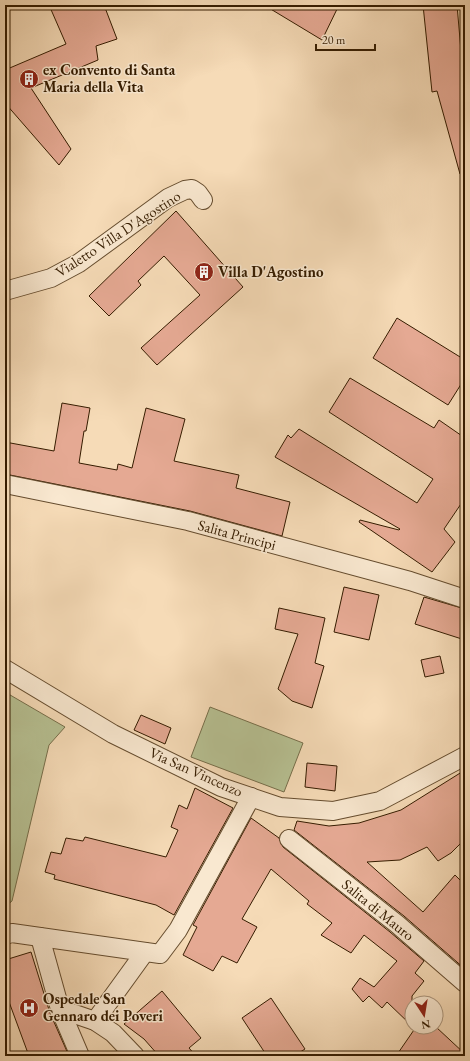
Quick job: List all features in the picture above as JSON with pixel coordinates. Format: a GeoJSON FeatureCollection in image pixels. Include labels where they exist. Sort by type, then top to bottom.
{"type":"FeatureCollection","features":[{"type":"Feature","properties":{"kind":"street","name":"Vialetto Villa D'Agostino"},"geometry":{"type":"LineString","coordinates":[[5,291],[51,278],[79,263],[168,198],[184,190],[195,191],[203,200]]}},
{"type":"Feature","properties":{"kind":"street","name":"Salita Principi"},"geometry":{"type":"LineString","coordinates":[[5,484],[188,522],[410,581],[465,599]]}},
{"type":"Feature","properties":{"kind":"street","name":"Via San Vincenzo"},"geometry":{"type":"LineString","coordinates":[[5,669],[113,734],[221,787],[280,807],[333,811],[380,801],[465,756]]}},
{"type":"Feature","properties":{"kind":"street"},"geometry":{"type":"LineString","coordinates":[[95,1021],[152,953],[178,930],[251,797]]}},
{"type":"Feature","properties":{"kind":"street","name":"Salita di Mauro"},"geometry":{"type":"LineString","coordinates":[[289,839],[397,924],[465,983]]}},
{"type":"Feature","properties":{"kind":"street"},"geometry":{"type":"LineString","coordinates":[[5,935],[12,933],[152,953]]}},
{"type":"Feature","properties":{"kind":"street"},"geometry":{"type":"LineString","coordinates":[[40,937],[60,1009],[80,1056]]}},
{"type":"Feature","properties":{"kind":"street"},"geometry":{"type":"LineString","coordinates":[[60,1009],[95,1021],[113,1033],[135,1056]]}},
{"type":"Feature","properties":{"kind":"green space"},"geometry":{"type":"Polygon","coordinates":[[[5,692],[65,727],[49,745],[12,901],[5,907],[5,692]]]}},
{"type":"Feature","properties":{"kind":"green space"},"geometry":{"type":"Polygon","coordinates":[[[210,707],[303,743],[284,792],[191,757],[210,707]]]}},
{"type":"Feature","properties":{"kind":"building","name":"ex Convento di Santa Maria della Vita"},"geometry":{"type":"Polygon","coordinates":[[[49,5],[104,5],[117,39],[96,46],[98,60],[31,88],[71,149],[59,165],[5,103],[5,70],[66,44],[49,5]]]}},
{"type":"Feature","properties":{"kind":"building"},"geometry":{"type":"Polygon","coordinates":[[[264,5],[339,5],[322,40],[264,5]]]}},
{"type":"Feature","properties":{"kind":"building"},"geometry":{"type":"Polygon","coordinates":[[[423,5],[457,5],[465,97],[465,173],[460,174],[437,91],[432,92],[423,5]]]}},
{"type":"Feature","properties":{"kind":"building"},"geometry":{"type":"Polygon","coordinates":[[[176,211],[243,287],[157,365],[141,348],[200,295],[164,256],[138,281],[141,285],[109,316],[89,296],[176,211]]]}},
{"type":"Feature","properties":{"kind":"building"},"geometry":{"type":"Polygon","coordinates":[[[397,318],[465,360],[465,378],[448,405],[373,358],[397,318]]]}},
{"type":"Feature","properties":{"kind":"building"},"geometry":{"type":"Polygon","coordinates":[[[350,378],[434,428],[439,420],[465,438],[465,498],[444,529],[455,542],[432,572],[359,522],[360,520],[400,529],[275,457],[288,435],[291,438],[299,429],[417,503],[433,479],[329,412],[350,378]]]}},
{"type":"Feature","properties":{"kind":"building"},"geometry":{"type":"Polygon","coordinates":[[[62,403],[90,408],[86,431],[84,431],[79,463],[117,470],[118,464],[132,468],[146,408],[185,419],[174,461],[239,475],[236,488],[290,502],[282,536],[190,511],[5,474],[5,442],[54,451],[62,403]]]}},
{"type":"Feature","properties":{"kind":"building"},"geometry":{"type":"Polygon","coordinates":[[[344,587],[379,595],[369,640],[334,632],[344,587]]]}},
{"type":"Feature","properties":{"kind":"building"},"geometry":{"type":"Polygon","coordinates":[[[424,597],[465,609],[465,640],[415,624],[424,597]]]}},
{"type":"Feature","properties":{"kind":"building"},"geometry":{"type":"Polygon","coordinates":[[[279,608],[325,618],[315,663],[324,666],[312,708],[292,701],[278,689],[298,634],[275,629],[279,608]]]}},
{"type":"Feature","properties":{"kind":"building"},"geometry":{"type":"Polygon","coordinates":[[[440,656],[444,673],[425,677],[421,660],[440,656]]]}},
{"type":"Feature","properties":{"kind":"building"},"geometry":{"type":"Polygon","coordinates":[[[141,715],[171,728],[165,744],[134,730],[141,715]]]}},
{"type":"Feature","properties":{"kind":"building"},"geometry":{"type":"Polygon","coordinates":[[[307,763],[337,766],[335,791],[305,787],[307,763]]]}},
{"type":"Feature","properties":{"kind":"building"},"geometry":{"type":"Polygon","coordinates":[[[465,770],[465,839],[451,853],[438,861],[427,847],[400,860],[367,862],[423,912],[455,875],[465,885],[465,969],[404,916],[294,830],[297,821],[329,826],[359,823],[401,810],[465,770]]]}},
{"type":"Feature","properties":{"kind":"building"},"geometry":{"type":"Polygon","coordinates":[[[195,788],[233,808],[174,915],[156,905],[54,879],[55,875],[45,872],[51,852],[61,854],[66,838],[83,841],[85,837],[166,857],[178,830],[171,827],[179,805],[187,809],[195,788]]]}},
{"type":"Feature","properties":{"kind":"building"},"geometry":{"type":"Polygon","coordinates":[[[251,818],[279,838],[283,847],[424,961],[415,973],[424,981],[413,995],[404,995],[404,1018],[387,1002],[382,1008],[369,996],[363,1002],[352,989],[360,978],[374,987],[397,961],[364,935],[351,953],[321,935],[332,923],[307,904],[309,901],[271,869],[242,919],[257,927],[237,963],[222,956],[213,971],[183,955],[197,927],[193,925],[251,818]]]}},
{"type":"Feature","properties":{"kind":"building","name":"Ospedale San Gennaro dei Poveri"},"geometry":{"type":"Polygon","coordinates":[[[31,952],[50,1013],[69,1056],[29,1056],[5,991],[5,960],[31,952]]]}},
{"type":"Feature","properties":{"kind":"building"},"geometry":{"type":"Polygon","coordinates":[[[162,991],[201,1038],[189,1048],[196,1056],[159,1056],[144,1039],[124,1024],[162,991]]]}},
{"type":"Feature","properties":{"kind":"building"},"geometry":{"type":"Polygon","coordinates":[[[271,998],[305,1049],[294,1056],[267,1056],[242,1018],[271,998]]]}},
{"type":"Feature","properties":{"kind":"building"},"geometry":{"type":"Polygon","coordinates":[[[444,1034],[465,1054],[465,1056],[396,1056],[410,1035],[444,1034]]]}},
{"type":"Feature","properties":{"kind":"place","name":"ex Convento di Santa Maria della Vita"},"geometry":{"type":"Point","coordinates":[29,79]}},
{"type":"Feature","properties":{"kind":"place","name":"Villa D'Agostino"},"geometry":{"type":"Point","coordinates":[204,272]}},
{"type":"Feature","properties":{"kind":"place","name":"Ospedale San Gennaro dei Poveri"},"geometry":{"type":"Point","coordinates":[29,1008]}}]}
